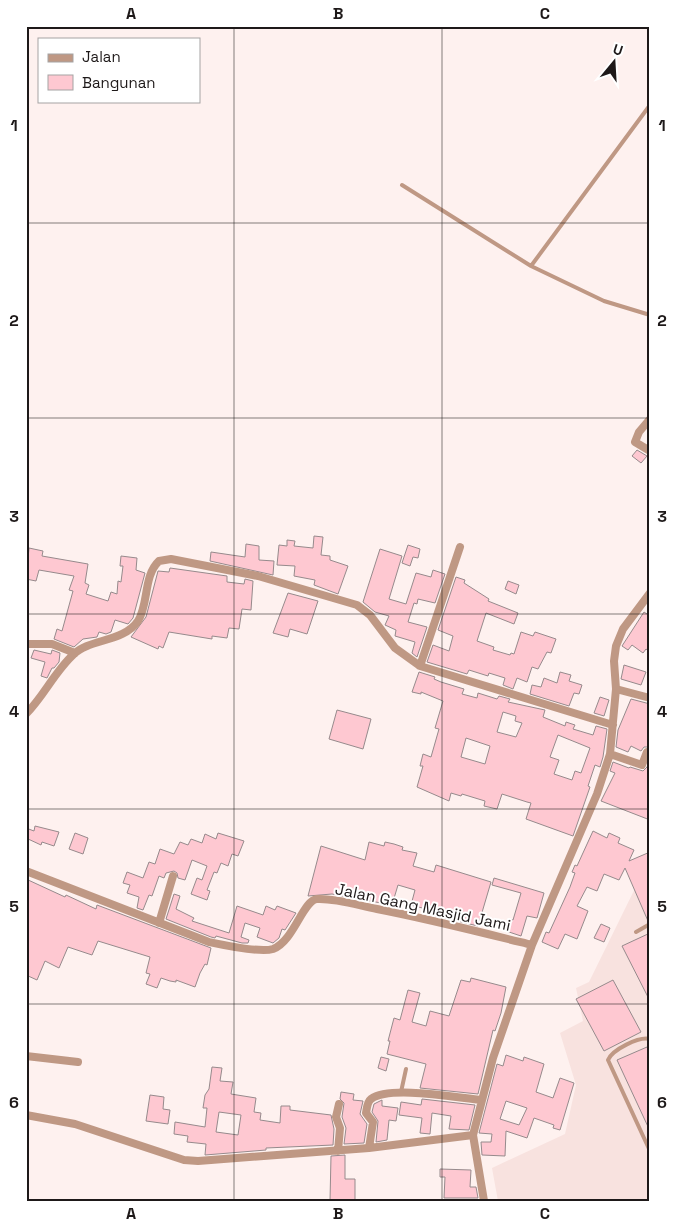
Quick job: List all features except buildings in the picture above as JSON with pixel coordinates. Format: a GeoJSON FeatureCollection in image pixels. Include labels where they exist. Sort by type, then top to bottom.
{"type":"FeatureCollection","features":[{"type":"Feature","properties":{"kind":"street"},"geometry":{"type":"LineString","coordinates":[[650,419],[639,432],[635,442],[650,451]]}},
{"type":"Feature","properties":{"kind":"street"},"geometry":{"type":"LineString","coordinates":[[420,666],[460,547]]}},
{"type":"Feature","properties":{"kind":"street"},"geometry":{"type":"LineString","coordinates":[[26,714],[75,653],[130,629],[140,616],[152,569],[159,561],[171,559],[258,576],[357,605],[370,615],[395,648],[420,666],[613,725]]}},
{"type":"Feature","properties":{"kind":"street"},"geometry":{"type":"LineString","coordinates":[[484,1201],[473,1135],[493,1058],[532,945],[597,794],[610,754],[616,689],[614,661],[616,646],[623,630],[650,593]]}},
{"type":"Feature","properties":{"kind":"street"},"geometry":{"type":"LineString","coordinates":[[26,644],[52,644],[75,653]]}},
{"type":"Feature","properties":{"kind":"street"},"geometry":{"type":"LineString","coordinates":[[616,689],[650,698]]}},
{"type":"Feature","properties":{"kind":"street"},"geometry":{"type":"LineString","coordinates":[[610,754],[642,765],[647,752],[650,753]]}},
{"type":"Feature","properties":{"kind":"street"},"geometry":{"type":"LineString","coordinates":[[26,871],[159,923],[173,876]]}},
{"type":"Feature","properties":{"kind":"street","name":"Jalan Gang Masjid Jami"},"geometry":{"type":"LineString","coordinates":[[159,923],[209,942],[263,950],[274,949],[290,935],[309,902],[314,899],[423,919],[532,945]]}},
{"type":"Feature","properties":{"kind":"street"},"geometry":{"type":"LineString","coordinates":[[26,1056],[78,1062]]}},
{"type":"Feature","properties":{"kind":"street"},"geometry":{"type":"LineString","coordinates":[[368,1148],[373,1122],[366,1115],[368,1103],[373,1097],[401,1092],[482,1100]]}},
{"type":"Feature","properties":{"kind":"street"},"geometry":{"type":"LineString","coordinates":[[338,1104],[336,1115],[340,1128],[338,1151]]}},
{"type":"Feature","properties":{"kind":"street"},"geometry":{"type":"LineString","coordinates":[[26,1115],[75,1124],[184,1160],[338,1151],[473,1135]]}},
{"type":"Feature","properties":{"kind":"lane"},"geometry":{"type":"LineString","coordinates":[[531,266],[650,105]]}},
{"type":"Feature","properties":{"kind":"lane"},"geometry":{"type":"LineString","coordinates":[[402,185],[531,266],[604,301],[650,315]]}},
{"type":"Feature","properties":{"kind":"lane"},"geometry":{"type":"LineString","coordinates":[[636,932],[650,924]]}},
{"type":"Feature","properties":{"kind":"lane"},"geometry":{"type":"LineString","coordinates":[[650,1039],[642,1039],[611,1054],[608,1060],[650,1151]]}},
{"type":"Feature","properties":{"kind":"lane"},"geometry":{"type":"LineString","coordinates":[[401,1092],[406,1069]]}},
{"type":"Feature","properties":{"kind":"shaded area"},"geometry":{"type":"Polygon","coordinates":[[[650,858],[650,1201],[498,1201],[492,1168],[565,1134],[576,1085],[560,1033],[583,1021],[576,988],[589,982],[650,858]]]}}]}
